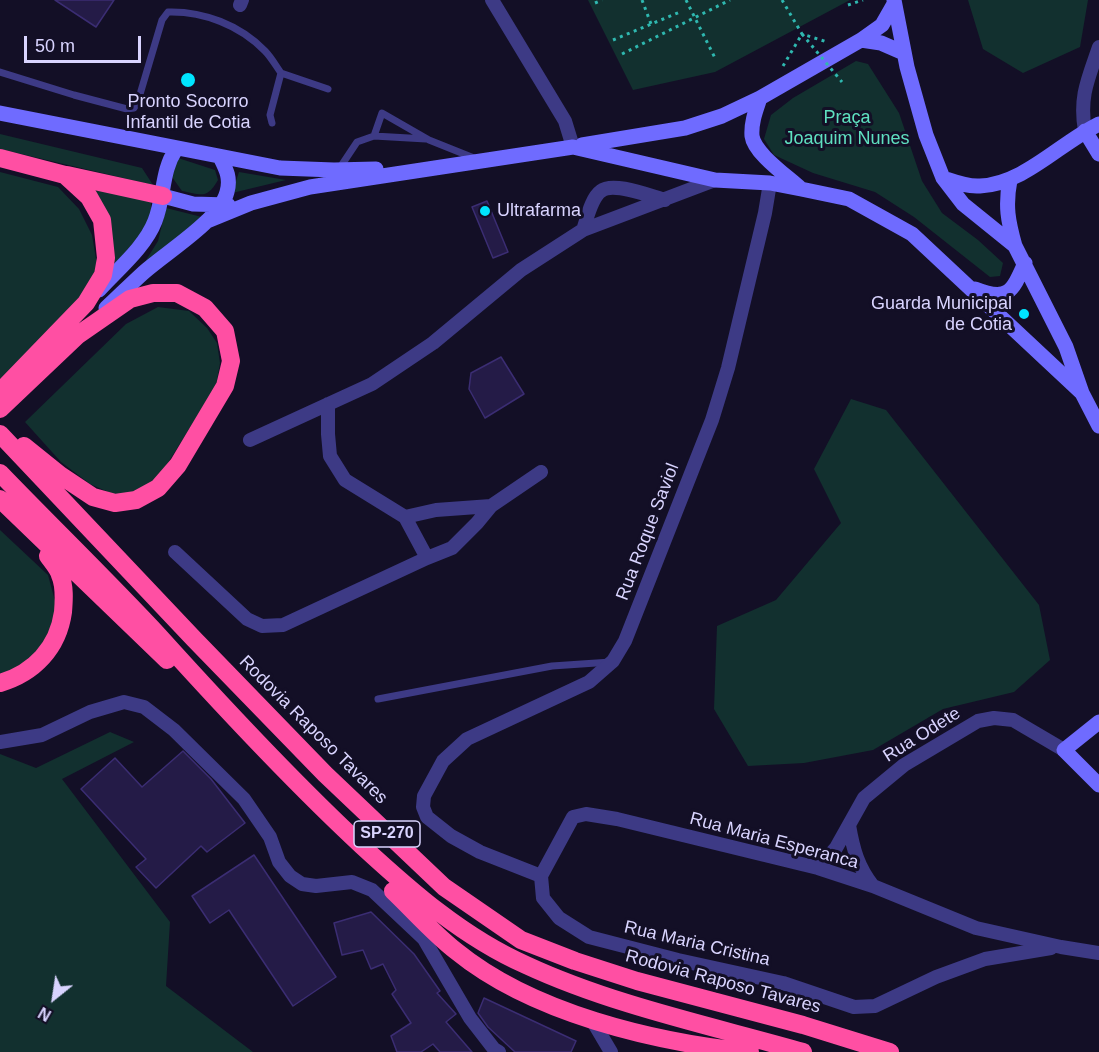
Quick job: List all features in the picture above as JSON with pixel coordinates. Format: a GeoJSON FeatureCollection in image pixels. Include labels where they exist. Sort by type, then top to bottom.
{"type":"FeatureCollection","features":[{"type":"Feature","properties":{"kind":"highway"},"geometry":{"type":"LineString","coordinates":[[0,158],[163,196]]}},
{"type":"Feature","properties":{"kind":"highway"},"geometry":{"type":"LineString","coordinates":[[0,409],[9,389],[86,303],[103,275],[106,239],[102,220],[89,197],[65,175]]}},
{"type":"Feature","properties":{"kind":"highway"},"geometry":{"type":"LineString","coordinates":[[0,432],[31,450],[60,475],[93,497],[116,503],[136,500],[158,489],[178,465],[225,386],[231,361],[225,331],[205,308],[177,293],[153,293],[130,299],[78,335],[9,389]]}},
{"type":"Feature","properties":{"kind":"highway","name":"Rodovia Raposo Tavares"},"geometry":{"type":"LineString","coordinates":[[0,432],[325,774],[444,887],[501,927],[521,940],[575,961],[637,981],[803,1025],[890,1052]]}},
{"type":"Feature","properties":{"kind":"highway","name":"SP-270"},"geometry":{"type":"LineString","coordinates":[[0,473],[129,604],[252,738],[328,814],[416,896],[478,939],[525,965],[582,988],[803,1052]]}},
{"type":"Feature","properties":{"kind":"highway"},"geometry":{"type":"LineString","coordinates":[[0,499],[141,637],[252,738]]}},
{"type":"Feature","properties":{"kind":"highway"},"geometry":{"type":"LineString","coordinates":[[0,683],[14,679],[38,663],[58,634],[62,617],[65,597],[60,575],[30,529]]}},
{"type":"Feature","properties":{"kind":"highway"},"geometry":{"type":"LineString","coordinates":[[328,814],[351,850],[456,951],[502,981],[548,1003],[592,1020],[662,1040],[750,1052]]}},
{"type":"Feature","properties":{"kind":"main road"},"geometry":{"type":"LineString","coordinates":[[207,221],[251,203],[310,187],[685,128],[722,116],[764,96],[861,40],[882,25],[894,2]]}},
{"type":"Feature","properties":{"kind":"main road"},"geometry":{"type":"LineString","coordinates":[[894,2],[904,53],[926,135],[943,178],[963,204],[1015,246]]}},
{"type":"Feature","properties":{"kind":"main road"},"geometry":{"type":"LineString","coordinates":[[861,40],[881,43],[904,53]]}},
{"type":"Feature","properties":{"kind":"main road"},"geometry":{"type":"LineString","coordinates":[[764,96],[753,118],[752,138],[763,155],[801,189]]}},
{"type":"Feature","properties":{"kind":"main road"},"geometry":{"type":"LineString","coordinates":[[0,112],[280,168],[338,170],[436,167]]}},
{"type":"Feature","properties":{"kind":"main road"},"geometry":{"type":"LineString","coordinates":[[943,178],[979,186],[1010,180],[1099,124]]}},
{"type":"Feature","properties":{"kind":"main road"},"geometry":{"type":"LineString","coordinates":[[1085,131],[1099,154]]}},
{"type":"Feature","properties":{"kind":"main road"},"geometry":{"type":"LineString","coordinates":[[573,147],[715,180],[770,183],[849,200],[912,234],[1082,393]]}},
{"type":"Feature","properties":{"kind":"main road"},"geometry":{"type":"LineString","coordinates":[[86,303],[142,243],[154,223],[163,196],[167,162],[176,149]]}},
{"type":"Feature","properties":{"kind":"main road"},"geometry":{"type":"LineString","coordinates":[[78,335],[143,273],[207,221],[222,205],[228,191],[229,174],[220,157]]}},
{"type":"Feature","properties":{"kind":"main road"},"geometry":{"type":"LineString","coordinates":[[1010,180],[1006,198],[1007,214],[1015,246],[1066,347],[1082,393],[1099,426]]}},
{"type":"Feature","properties":{"kind":"main road"},"geometry":{"type":"LineString","coordinates":[[163,196],[193,204],[251,203]]}},
{"type":"Feature","properties":{"kind":"main road"},"geometry":{"type":"LineString","coordinates":[[969,287],[992,296],[1007,293],[1017,283],[1025,263]]}},
{"type":"Feature","properties":{"kind":"main road"},"geometry":{"type":"LineString","coordinates":[[1099,722],[1064,750],[1099,785]]}},
{"type":"Feature","properties":{"kind":"street"},"geometry":{"type":"LineString","coordinates":[[492,0],[565,121],[573,147]]}},
{"type":"Feature","properties":{"kind":"street"},"geometry":{"type":"LineString","coordinates":[[1085,131],[1081,111],[1085,87],[1099,47]]}},
{"type":"Feature","properties":{"kind":"street"},"geometry":{"type":"LineString","coordinates":[[250,440],[372,384],[433,343],[521,270],[583,230],[715,180]]}},
{"type":"Feature","properties":{"kind":"street","name":"Rua Roque Saviol"},"geometry":{"type":"LineString","coordinates":[[541,876],[480,852],[451,836],[427,817],[423,807],[424,796],[443,761],[467,739],[589,682],[613,661],[625,641],[712,420],[728,368],[770,183]]}},
{"type":"Feature","properties":{"kind":"street"},"geometry":{"type":"LineString","coordinates":[[583,230],[596,197],[600,191],[607,188],[617,187],[665,200]]}},
{"type":"Feature","properties":{"kind":"street"},"geometry":{"type":"LineString","coordinates":[[328,404],[330,456],[345,480],[405,517],[428,558]]}},
{"type":"Feature","properties":{"kind":"street"},"geometry":{"type":"LineString","coordinates":[[175,552],[247,619],[262,626],[283,626],[452,548],[491,506],[541,471]]}},
{"type":"Feature","properties":{"kind":"street"},"geometry":{"type":"LineString","coordinates":[[405,517],[436,510],[491,506]]}},
{"type":"Feature","properties":{"kind":"street"},"geometry":{"type":"LineString","coordinates":[[0,742],[42,735],[90,712],[124,702],[144,707],[174,730],[244,799],[270,837],[279,862],[290,876],[302,884],[316,886],[352,882],[372,890],[424,939],[470,1018],[494,1049],[499,1052]]}},
{"type":"Feature","properties":{"kind":"street","name":"Rua Odete"},"geometry":{"type":"LineString","coordinates":[[818,868],[836,848],[864,798],[904,765],[978,721],[994,718],[1013,720],[1064,750]]}},
{"type":"Feature","properties":{"kind":"street","name":"Rua Maria Esperanca"},"geometry":{"type":"LineString","coordinates":[[541,876],[573,817],[586,813],[818,868],[873,886],[976,928],[1061,947]]}},
{"type":"Feature","properties":{"kind":"street"},"geometry":{"type":"LineString","coordinates":[[849,825],[853,848],[862,873],[873,886]]}},
{"type":"Feature","properties":{"kind":"street","name":"Rua Maria Cristina"},"geometry":{"type":"LineString","coordinates":[[541,876],[543,898],[560,918],[589,937],[678,960],[783,983],[854,1006],[875,1006],[936,977],[985,959],[1061,947]]}},
{"type":"Feature","properties":{"kind":"street"},"geometry":{"type":"LineString","coordinates":[[1061,947],[1099,953]]}},
{"type":"Feature","properties":{"kind":"street"},"geometry":{"type":"LineString","coordinates":[[592,1020],[611,1052]]}},
{"type":"Feature","properties":{"kind":"lane"},"geometry":{"type":"LineString","coordinates":[[0,72],[85,98],[127,109],[134,108],[162,20],[168,12],[185,12],[218,21],[246,34],[266,52],[281,73],[328,89]]}},
{"type":"Feature","properties":{"kind":"lane"},"geometry":{"type":"LineString","coordinates":[[272,123],[270,115],[281,73]]}},
{"type":"Feature","properties":{"kind":"lane"},"geometry":{"type":"LineString","coordinates":[[374,136],[382,113],[429,140],[480,161]]}},
{"type":"Feature","properties":{"kind":"lane"},"geometry":{"type":"LineString","coordinates":[[338,170],[357,142],[374,136],[429,140]]}},
{"type":"Feature","properties":{"kind":"lane"},"geometry":{"type":"LineString","coordinates":[[378,699],[552,666],[613,661]]}},
{"type":"Feature","properties":{"kind":"path"},"geometry":{"type":"LineString","coordinates":[[595,3],[602,0]]}},
{"type":"Feature","properties":{"kind":"path"},"geometry":{"type":"LineString","coordinates":[[642,0],[651,24]]}},
{"type":"Feature","properties":{"kind":"path"},"geometry":{"type":"LineString","coordinates":[[686,0],[716,60]]}},
{"type":"Feature","properties":{"kind":"path"},"geometry":{"type":"LineString","coordinates":[[622,54],[730,0]]}},
{"type":"Feature","properties":{"kind":"path"},"geometry":{"type":"LineString","coordinates":[[782,0],[802,34],[842,82]]}},
{"type":"Feature","properties":{"kind":"path"},"geometry":{"type":"LineString","coordinates":[[848,5],[863,0]]}},
{"type":"Feature","properties":{"kind":"path"},"geometry":{"type":"LineString","coordinates":[[614,40],[680,12]]}},
{"type":"Feature","properties":{"kind":"path"},"geometry":{"type":"LineString","coordinates":[[802,34],[846,48]]}},
{"type":"Feature","properties":{"kind":"path"},"geometry":{"type":"LineString","coordinates":[[764,96],[802,34]]}},
{"type":"Feature","properties":{"kind":"green space"},"geometry":{"type":"Polygon","coordinates":[[[588,0],[850,0],[715,72],[633,90],[588,0]]]}},
{"type":"Feature","properties":{"kind":"green space"},"geometry":{"type":"Polygon","coordinates":[[[968,0],[1088,0],[1080,47],[1023,73],[983,49],[968,0]]]}},
{"type":"Feature","properties":{"kind":"green space","name":"Praça Joaquim Nunes"},"geometry":{"type":"Polygon","coordinates":[[[856,61],[868,64],[899,113],[922,181],[942,213],[978,240],[1003,263],[1000,276],[990,277],[914,217],[875,192],[813,173],[774,155],[764,139],[771,115],[793,98],[856,61]]]}},
{"type":"Feature","properties":{"kind":"green space"},"geometry":{"type":"Polygon","coordinates":[[[0,134],[142,168],[153,185],[0,149],[0,134]]]}},
{"type":"Feature","properties":{"kind":"green space"},"geometry":{"type":"Polygon","coordinates":[[[178,158],[215,170],[218,180],[211,190],[203,194],[182,191],[172,177],[178,158]]]}},
{"type":"Feature","properties":{"kind":"green space"},"geometry":{"type":"Polygon","coordinates":[[[0,172],[58,187],[79,209],[92,235],[97,265],[93,278],[80,299],[0,380],[0,172]]]}},
{"type":"Feature","properties":{"kind":"green space"},"geometry":{"type":"Polygon","coordinates":[[[239,172],[286,180],[232,193],[239,172]]]}},
{"type":"Feature","properties":{"kind":"green space"},"geometry":{"type":"Polygon","coordinates":[[[88,187],[151,201],[151,215],[141,234],[107,273],[88,187]]]}},
{"type":"Feature","properties":{"kind":"green space"},"geometry":{"type":"Polygon","coordinates":[[[166,208],[202,217],[79,328],[143,265],[158,241],[166,208]]]}},
{"type":"Feature","properties":{"kind":"green space"},"geometry":{"type":"Polygon","coordinates":[[[158,307],[189,311],[207,328],[217,343],[220,363],[216,386],[156,482],[137,492],[115,495],[90,484],[61,462],[25,422],[126,324],[158,307]]]}},
{"type":"Feature","properties":{"kind":"green space"},"geometry":{"type":"Polygon","coordinates":[[[851,399],[886,410],[1039,605],[1050,660],[1014,692],[943,709],[873,750],[804,763],[748,766],[714,709],[717,626],[776,600],[841,523],[814,469],[851,399]]]}},
{"type":"Feature","properties":{"kind":"green space"},"geometry":{"type":"Polygon","coordinates":[[[0,530],[48,575],[56,605],[52,625],[41,651],[19,670],[0,673],[0,530]]]}},
{"type":"Feature","properties":{"kind":"green space"},"geometry":{"type":"Polygon","coordinates":[[[110,732],[134,742],[62,779],[170,922],[166,986],[253,1052],[0,1052],[0,754],[36,768],[110,732]]]}},
{"type":"Feature","properties":{"kind":"building"},"geometry":{"type":"Polygon","coordinates":[[[55,0],[114,0],[96,27],[55,0]]]}},
{"type":"Feature","properties":{"kind":"building"},"geometry":{"type":"Polygon","coordinates":[[[487,201],[508,252],[493,258],[472,207],[487,201]]]}},
{"type":"Feature","properties":{"kind":"building"},"geometry":{"type":"Polygon","coordinates":[[[501,357],[524,394],[485,418],[469,389],[471,373],[501,357]]]}},
{"type":"Feature","properties":{"kind":"building"},"geometry":{"type":"Polygon","coordinates":[[[183,751],[211,779],[245,823],[207,852],[201,846],[156,888],[136,867],[146,859],[81,789],[115,758],[142,787],[183,751]]]}},
{"type":"Feature","properties":{"kind":"building"},"geometry":{"type":"Polygon","coordinates":[[[254,855],[336,977],[293,1006],[229,910],[210,923],[192,896],[254,855]]]}},
{"type":"Feature","properties":{"kind":"building"},"geometry":{"type":"Polygon","coordinates":[[[371,912],[414,954],[440,991],[437,993],[456,1014],[446,1022],[472,1052],[440,1052],[433,1044],[421,1052],[397,1052],[391,1036],[411,1023],[392,994],[396,990],[383,964],[371,969],[363,950],[342,955],[334,923],[371,912]]]}},
{"type":"Feature","properties":{"kind":"building"},"geometry":{"type":"Polygon","coordinates":[[[484,998],[576,1041],[571,1052],[515,1052],[488,1027],[478,1013],[484,998]]]}},
{"type":"Feature","properties":{"kind":"place","name":"Pronto Socorro Infantil de Cotia"},"geometry":{"type":"Point","coordinates":[188,80]}},
{"type":"Feature","properties":{"kind":"place","name":"Ultrafarma"},"geometry":{"type":"Point","coordinates":[485,211]}},
{"type":"Feature","properties":{"kind":"place","name":"Guarda Municipal de Cotia"},"geometry":{"type":"Point","coordinates":[1024,314]}}]}
